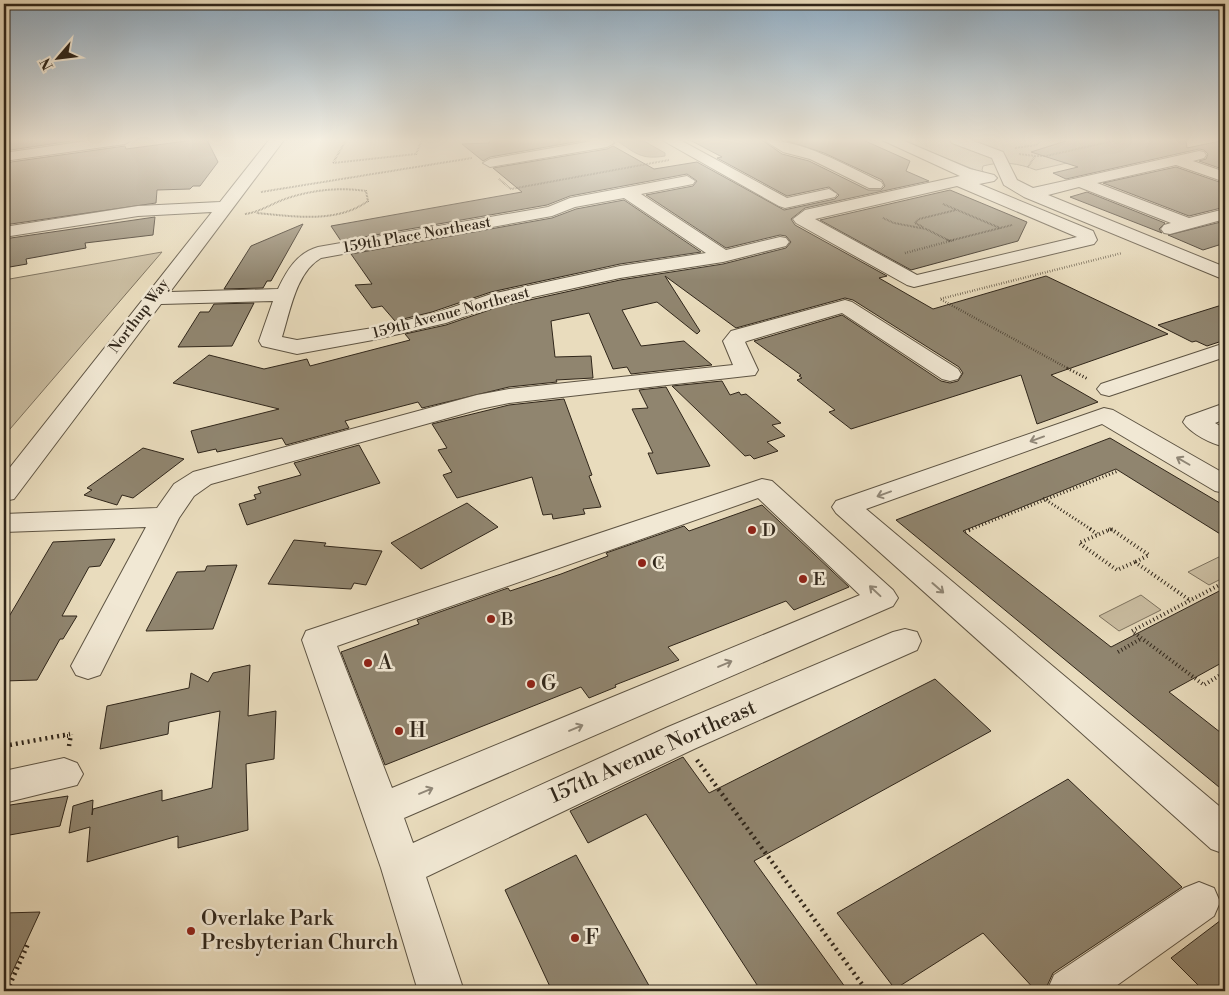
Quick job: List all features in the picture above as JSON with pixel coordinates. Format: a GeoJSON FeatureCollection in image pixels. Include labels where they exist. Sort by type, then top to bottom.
{"type":"FeatureCollection","features":[{"type":"Feature","properties":{"kind":"street","name":"Northup Way"},"geometry":{"type":"LineString","coordinates":[[4,493],[153,298],[233,210],[248,186]]}},
{"type":"Feature","properties":{"kind":"street","name":"159th Place Northeast"},"geometry":{"type":"LineString","coordinates":[[285,295],[305,260],[319,253],[543,212],[570,203],[663,186]]}},
{"type":"Feature","properties":{"kind":"street"},"geometry":{"type":"LineString","coordinates":[[755,186],[786,203],[864,186]]}},
{"type":"Feature","properties":{"kind":"street"},"geometry":{"type":"LineString","coordinates":[[925,186],[913,191],[811,214],[802,219],[914,281],[1088,240],[1087,235],[983,186]]}},
{"type":"Feature","properties":{"kind":"street"},"geometry":{"type":"LineString","coordinates":[[1017,186],[1030,194],[1221,270]]}},
{"type":"Feature","properties":{"kind":"street"},"geometry":{"type":"LineString","coordinates":[[1030,194],[1066,186]]}},
{"type":"Feature","properties":{"kind":"street"},"geometry":{"type":"LineString","coordinates":[[1091,186],[1188,224]]}},
{"type":"Feature","properties":{"kind":"street"},"geometry":{"type":"LineString","coordinates":[[628,193],[723,256]]}},
{"type":"Feature","properties":{"kind":"street"},"geometry":{"type":"LineString","coordinates":[[4,232],[138,211],[233,210]]}},
{"type":"Feature","properties":{"kind":"street"},"geometry":{"type":"LineString","coordinates":[[1159,232],[1225,214]]}},
{"type":"Feature","properties":{"kind":"street"},"geometry":{"type":"LineString","coordinates":[[1070,227],[1094,220]]}},
{"type":"Feature","properties":{"kind":"street","name":"159th Avenue Northeast"},"geometry":{"type":"LineString","coordinates":[[285,295],[270,341],[297,347],[374,334],[439,319],[491,300],[620,272],[723,256],[780,242]]}},
{"type":"Feature","properties":{"kind":"street"},"geometry":{"type":"LineString","coordinates":[[153,298],[285,295]]}},
{"type":"Feature","properties":{"kind":"street"},"geometry":{"type":"LineString","coordinates":[[88,666],[165,517],[184,490],[202,478],[477,402],[509,396],[747,370],[734,341],[739,336],[845,306],[950,374]]}},
{"type":"Feature","properties":{"kind":"street"},"geometry":{"type":"LineString","coordinates":[[1109,388],[1225,350]]}},
{"type":"Feature","properties":{"kind":"street"},"geometry":{"type":"LineString","coordinates":[[1225,410],[1195,422],[1225,439]]}},
{"type":"Feature","properties":{"kind":"street"},"geometry":{"type":"LineString","coordinates":[[1225,485],[1104,415],[846,507],[1225,836]]}},
{"type":"Feature","properties":{"kind":"street"},"geometry":{"type":"LineString","coordinates":[[381,810],[882,598],[762,487],[318,640],[402,868],[441,991]]}},
{"type":"Feature","properties":{"kind":"street"},"geometry":{"type":"LineString","coordinates":[[4,523],[165,517]]}},
{"type":"Feature","properties":{"kind":"street","name":"157th Avenue Northeast"},"geometry":{"type":"LineString","coordinates":[[402,868],[681,738],[905,641]]}},
{"type":"Feature","properties":{"kind":"street"},"geometry":{"type":"LineString","coordinates":[[4,788],[64,774]]}},
{"type":"Feature","properties":{"kind":"street"},"geometry":{"type":"LineString","coordinates":[[1070,991],[1199,902]]}},
{"type":"Feature","properties":{"kind":"path"},"geometry":{"type":"LineString","coordinates":[[257,193],[297,186]]}},
{"type":"Feature","properties":{"kind":"path"},"geometry":{"type":"LineString","coordinates":[[233,210],[256,213],[309,216],[346,213],[360,209],[368,201],[366,191],[347,188],[317,191],[286,199],[256,213]]}},
{"type":"Feature","properties":{"kind":"path"},"geometry":{"type":"LineString","coordinates":[[913,191],[1000,228]]}},
{"type":"Feature","properties":{"kind":"path"},"geometry":{"type":"LineString","coordinates":[[855,204],[894,223],[926,229]]}},
{"type":"Feature","properties":{"kind":"path"},"geometry":{"type":"LineString","coordinates":[[951,242],[916,223],[919,219],[956,209]]}},
{"type":"Feature","properties":{"kind":"path"},"geometry":{"type":"LineString","coordinates":[[877,260],[1044,216]]}},
{"type":"Feature","properties":{"kind":"path"},"geometry":{"type":"LineString","coordinates":[[1109,388],[1076,374],[940,299],[1126,252]]}},
{"type":"Feature","properties":{"kind":"path"},"geometry":{"type":"LineString","coordinates":[[965,532],[1118,470]]}},
{"type":"Feature","properties":{"kind":"path"},"geometry":{"type":"LineString","coordinates":[[1045,500],[1098,535]]}},
{"type":"Feature","properties":{"kind":"path"},"geometry":{"type":"LineString","coordinates":[[1111,529],[1150,555],[1135,562],[1118,570],[1079,543],[1111,529]]}},
{"type":"Feature","properties":{"kind":"path"},"geometry":{"type":"LineString","coordinates":[[1135,562],[1190,601]]}},
{"type":"Feature","properties":{"kind":"path"},"geometry":{"type":"LineString","coordinates":[[1225,582],[1132,631],[1204,684],[1225,672]]}},
{"type":"Feature","properties":{"kind":"path"},"geometry":{"type":"LineString","coordinates":[[1118,652],[1142,638]]}},
{"type":"Feature","properties":{"kind":"path"},"geometry":{"type":"LineString","coordinates":[[4,746],[71,734],[64,774]]}},
{"type":"Feature","properties":{"kind":"path"},"geometry":{"type":"LineString","coordinates":[[681,738],[867,991]]}},
{"type":"Feature","properties":{"kind":"path"},"geometry":{"type":"LineString","coordinates":[[7,991],[28,944]]}},
{"type":"Feature","properties":{"kind":"shaded area"},"geometry":{"type":"Polygon","coordinates":[[[162,252],[4,436],[4,280],[162,252]]]}},
{"type":"Feature","properties":{"kind":"shaded area"},"geometry":{"type":"Polygon","coordinates":[[[1225,554],[1225,577],[1209,585],[1188,572],[1225,554]]]}},
{"type":"Feature","properties":{"kind":"shaded area"},"geometry":{"type":"Polygon","coordinates":[[[1141,595],[1161,610],[1119,631],[1099,616],[1141,595]]]}},
{"type":"Feature","properties":{"kind":"building"},"geometry":{"type":"Polygon","coordinates":[[[4,186],[193,186],[190,189],[157,190],[156,203],[4,225],[4,186]]]}},
{"type":"Feature","properties":{"kind":"building"},"geometry":{"type":"Polygon","coordinates":[[[515,186],[621,186],[570,196],[547,205],[341,241],[331,226],[522,192],[515,186]]]}},
{"type":"Feature","properties":{"kind":"building"},"geometry":{"type":"Polygon","coordinates":[[[691,186],[741,186],[784,210],[835,199],[839,195],[829,187],[787,196],[769,186],[861,186],[868,190],[881,190],[885,186],[904,186],[805,208],[791,219],[795,225],[887,276],[879,278],[933,309],[1046,276],[1168,334],[1051,375],[1098,402],[1037,424],[1021,375],[851,429],[829,412],[835,410],[797,380],[802,378],[799,376],[801,375],[754,341],[842,315],[941,381],[950,383],[958,381],[963,373],[959,367],[853,300],[845,298],[736,328],[665,276],[700,331],[697,334],[657,302],[622,310],[641,346],[684,341],[712,365],[631,374],[627,367],[613,369],[589,313],[551,321],[555,357],[591,356],[593,378],[556,380],[557,382],[509,387],[422,408],[418,402],[345,421],[349,428],[286,445],[282,438],[217,452],[216,449],[198,453],[191,431],[279,409],[173,383],[209,355],[264,369],[307,359],[310,366],[410,340],[405,334],[446,325],[498,307],[620,280],[723,264],[786,248],[791,242],[786,236],[780,235],[726,248],[646,195],[691,186]]]}},
{"type":"Feature","properties":{"kind":"building"},"geometry":{"type":"Polygon","coordinates":[[[1112,186],[1225,186],[1225,207],[1189,216],[1112,186]]]}},
{"type":"Feature","properties":{"kind":"building"},"geometry":{"type":"Polygon","coordinates":[[[950,190],[1027,222],[1018,241],[911,270],[820,220],[950,190]]]}},
{"type":"Feature","properties":{"kind":"building"},"geometry":{"type":"Polygon","coordinates":[[[1087,192],[1165,223],[1159,229],[1162,233],[1070,197],[1087,192]]]}},
{"type":"Feature","properties":{"kind":"building"},"geometry":{"type":"Polygon","coordinates":[[[624,200],[701,252],[620,264],[491,292],[432,312],[395,321],[382,306],[372,308],[355,285],[372,284],[351,254],[552,218],[576,209],[624,200]]]}},
{"type":"Feature","properties":{"kind":"building"},"geometry":{"type":"Polygon","coordinates":[[[155,217],[153,235],[85,243],[86,248],[26,259],[27,264],[4,268],[4,239],[155,217]]]}},
{"type":"Feature","properties":{"kind":"building"},"geometry":{"type":"Polygon","coordinates":[[[1225,221],[1225,243],[1203,250],[1168,235],[1225,221]]]}},
{"type":"Feature","properties":{"kind":"building"},"geometry":{"type":"Polygon","coordinates":[[[303,224],[271,281],[267,281],[263,288],[224,289],[251,246],[303,224]]]}},
{"type":"Feature","properties":{"kind":"building"},"geometry":{"type":"Polygon","coordinates":[[[254,303],[232,346],[178,347],[200,312],[209,312],[214,304],[254,303]]]}},
{"type":"Feature","properties":{"kind":"building"},"geometry":{"type":"Polygon","coordinates":[[[1225,304],[1225,340],[1207,346],[1196,341],[1192,342],[1158,325],[1225,304]]]}},
{"type":"Feature","properties":{"kind":"building"},"geometry":{"type":"Polygon","coordinates":[[[722,381],[730,395],[739,392],[741,395],[746,394],[781,423],[772,425],[785,436],[767,442],[778,451],[754,459],[750,455],[745,456],[672,386],[722,381]]]}},
{"type":"Feature","properties":{"kind":"building"},"geometry":{"type":"Polygon","coordinates":[[[666,387],[710,466],[657,474],[648,453],[653,453],[632,409],[648,408],[639,390],[666,387]]]}},
{"type":"Feature","properties":{"kind":"building"},"geometry":{"type":"Polygon","coordinates":[[[564,399],[592,475],[589,476],[601,507],[583,509],[585,514],[553,519],[552,514],[543,515],[532,477],[457,498],[443,475],[452,472],[438,450],[447,448],[432,424],[509,405],[564,399]]]}},
{"type":"Feature","properties":{"kind":"building"},"geometry":{"type":"Polygon","coordinates":[[[1110,438],[1225,506],[1225,537],[1116,469],[963,531],[1111,647],[1225,588],[1225,661],[1169,692],[1225,736],[1225,792],[896,520],[1110,438]]]}},
{"type":"Feature","properties":{"kind":"building"},"geometry":{"type":"Polygon","coordinates":[[[359,445],[380,483],[247,525],[239,504],[256,499],[254,495],[261,493],[258,487],[301,475],[294,463],[359,445]]]}},
{"type":"Feature","properties":{"kind":"building"},"geometry":{"type":"Polygon","coordinates":[[[143,448],[184,459],[133,498],[122,495],[117,505],[84,495],[92,490],[87,488],[143,448]]]}},
{"type":"Feature","properties":{"kind":"building"},"geometry":{"type":"Polygon","coordinates":[[[467,503],[498,527],[421,569],[391,543],[467,503]]]}},
{"type":"Feature","properties":{"kind":"building"},"geometry":{"type":"Polygon","coordinates":[[[762,505],[849,587],[794,610],[786,601],[668,647],[679,660],[615,685],[616,687],[589,698],[581,687],[385,765],[341,652],[419,624],[417,620],[508,588],[510,591],[561,574],[608,556],[606,553],[684,526],[689,531],[762,505]]]}},
{"type":"Feature","properties":{"kind":"building"},"geometry":{"type":"Polygon","coordinates":[[[115,539],[100,566],[89,567],[62,616],[77,616],[63,639],[60,639],[37,680],[4,681],[4,625],[53,542],[115,539]]]}},
{"type":"Feature","properties":{"kind":"building"},"geometry":{"type":"Polygon","coordinates":[[[294,540],[326,543],[324,546],[382,551],[366,585],[354,583],[351,589],[268,584],[294,540]]]}},
{"type":"Feature","properties":{"kind":"building"},"geometry":{"type":"Polygon","coordinates":[[[237,565],[213,629],[146,631],[177,572],[205,571],[207,566],[237,565]]]}},
{"type":"Feature","properties":{"kind":"building"},"geometry":{"type":"Polygon","coordinates":[[[250,665],[248,716],[276,711],[274,759],[246,764],[248,830],[178,848],[178,836],[87,862],[90,827],[69,833],[73,806],[93,800],[92,815],[93,809],[162,790],[162,801],[212,788],[220,711],[169,722],[168,734],[100,749],[107,706],[189,688],[191,673],[208,682],[213,673],[250,665]]]}},
{"type":"Feature","properties":{"kind":"building"},"geometry":{"type":"Polygon","coordinates":[[[935,679],[991,731],[754,861],[848,991],[761,991],[646,814],[588,843],[570,811],[683,757],[709,793],[935,679]]]}},
{"type":"Feature","properties":{"kind":"building"},"geometry":{"type":"Polygon","coordinates":[[[1068,779],[1182,887],[1053,973],[1047,986],[1040,991],[1036,991],[983,933],[895,989],[837,913],[1068,779]]]}},
{"type":"Feature","properties":{"kind":"building"},"geometry":{"type":"Polygon","coordinates":[[[68,796],[60,826],[4,836],[4,806],[68,796]]]}},
{"type":"Feature","properties":{"kind":"building","name":"F"},"geometry":{"type":"Polygon","coordinates":[[[576,855],[652,991],[552,991],[505,890],[576,855]]]}},
{"type":"Feature","properties":{"kind":"building"},"geometry":{"type":"Polygon","coordinates":[[[40,912],[4,990],[4,913],[40,912]]]}},
{"type":"Feature","properties":{"kind":"building"},"geometry":{"type":"Polygon","coordinates":[[[1225,917],[1225,991],[1204,991],[1171,958],[1225,917]]]}},
{"type":"Feature","properties":{"kind":"place","name":"D"},"geometry":{"type":"Point","coordinates":[752,530]}},
{"type":"Feature","properties":{"kind":"place","name":"C"},"geometry":{"type":"Point","coordinates":[642,563]}},
{"type":"Feature","properties":{"kind":"place","name":"E"},"geometry":{"type":"Point","coordinates":[803,579]}},
{"type":"Feature","properties":{"kind":"place","name":"B"},"geometry":{"type":"Point","coordinates":[491,619]}},
{"type":"Feature","properties":{"kind":"place","name":"A"},"geometry":{"type":"Point","coordinates":[368,663]}},
{"type":"Feature","properties":{"kind":"place","name":"G"},"geometry":{"type":"Point","coordinates":[531,684]}},
{"type":"Feature","properties":{"kind":"place","name":"H"},"geometry":{"type":"Point","coordinates":[399,731]}},
{"type":"Feature","properties":{"kind":"place","name":"Overlake Park Presbyterian Church"},"geometry":{"type":"Point","coordinates":[191,931]}},
{"type":"Feature","properties":{"kind":"place","name":"F"},"geometry":{"type":"Point","coordinates":[575,938]}}]}
